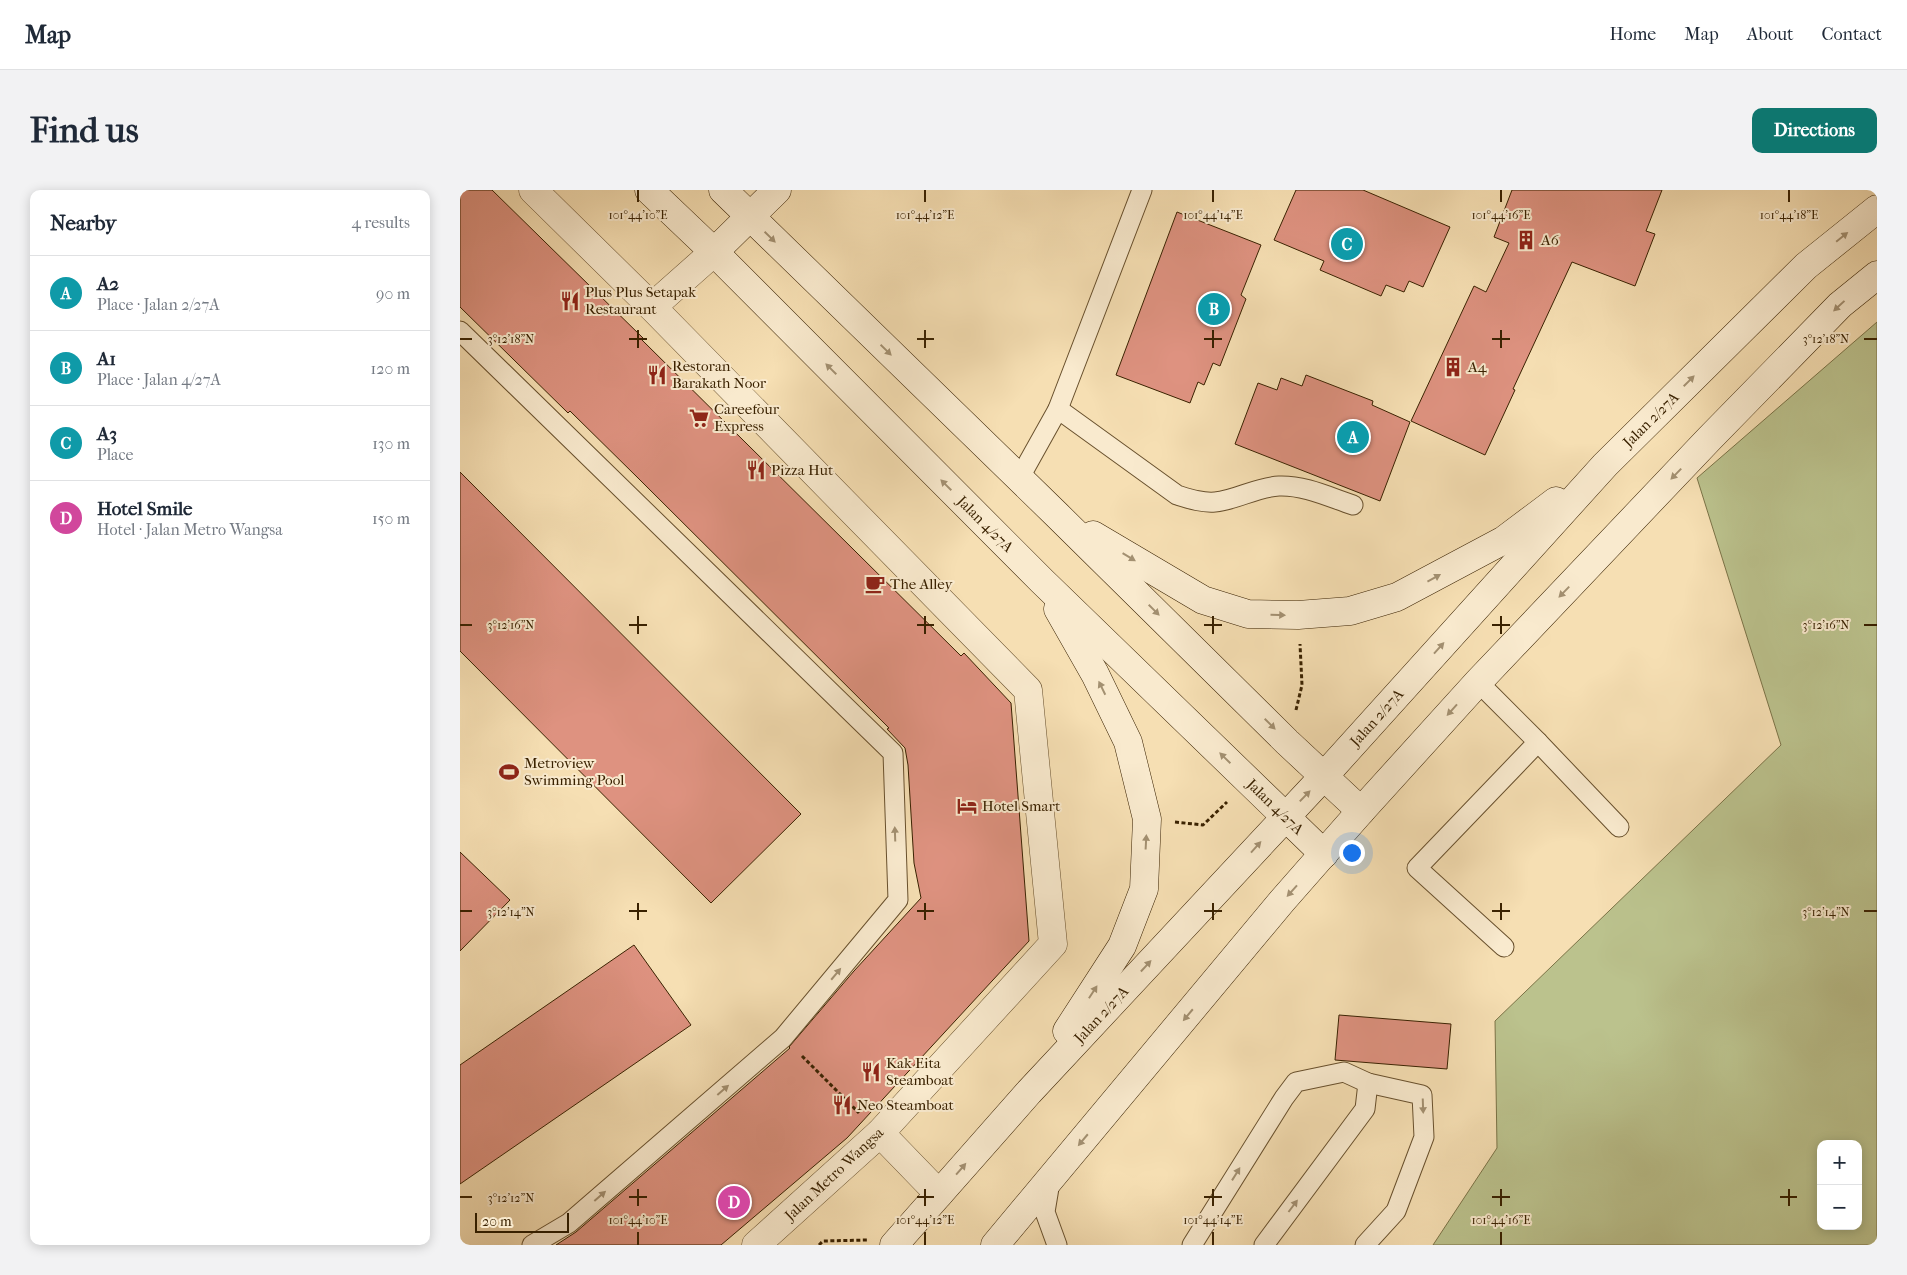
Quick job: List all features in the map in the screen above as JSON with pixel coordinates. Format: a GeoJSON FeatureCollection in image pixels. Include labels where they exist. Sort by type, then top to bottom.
{"type":"FeatureCollection","features":[{"type":"Feature","properties":{"kind":"main road","name":"Jalan Metro Wangsa"},"geometry":{"type":"LineString","coordinates":[[533,190],[652,307],[1028,690],[1052,944],[880,1133],[756,1245]]}},
{"type":"Feature","properties":{"kind":"main road","name":"Jalan 4/27A"},"geometry":{"type":"LineString","coordinates":[[649,190],[714,252],[1042,582],[1324,854]]}},
{"type":"Feature","properties":{"kind":"main road"},"geometry":{"type":"LineString","coordinates":[[723,190],[1019,480],[1057,514],[1287,742],[1361,811]]}},
{"type":"Feature","properties":{"kind":"main road"},"geometry":{"type":"LineString","coordinates":[[652,307],[714,252],[777,190]]}},
{"type":"Feature","properties":{"kind":"main road","name":"Jalan 2/27A"},"geometry":{"type":"LineString","coordinates":[[897,1242],[1029,1092],[1324,776],[1605,464],[1806,266],[1877,209]]}},
{"type":"Feature","properties":{"kind":"main road"},"geometry":{"type":"LineString","coordinates":[[995,1245],[1282,901],[1478,682],[1826,319],[1877,275]]}},
{"type":"Feature","properties":{"kind":"main road"},"geometry":{"type":"LineString","coordinates":[[1057,514],[1203,600],[1248,614],[1298,616],[1350,611],[1397,598],[1504,540],[1605,464]]}},
{"type":"Feature","properties":{"kind":"main road"},"geometry":{"type":"LineString","coordinates":[[1029,1092],[1122,946],[1144,888],[1147,819],[1128,742],[1095,674],[1042,582]]}},
{"type":"Feature","properties":{"kind":"main road"},"geometry":{"type":"LineString","coordinates":[[880,1133],[939,1194]]}},
{"type":"Feature","properties":{"kind":"lane"},"geometry":{"type":"LineString","coordinates":[[1019,480],[1058,409],[1142,190]]}},
{"type":"Feature","properties":{"kind":"lane"},"geometry":{"type":"LineString","coordinates":[[460,331],[892,752],[898,900],[783,1038],[569,1223],[532,1245]]}},
{"type":"Feature","properties":{"kind":"lane"},"geometry":{"type":"LineString","coordinates":[[1058,409],[1177,496],[1199,501],[1216,502],[1257,489],[1279,486],[1299,487],[1353,505]]}},
{"type":"Feature","properties":{"kind":"lane"},"geometry":{"type":"LineString","coordinates":[[1478,682],[1619,827]]}},
{"type":"Feature","properties":{"kind":"lane"},"geometry":{"type":"LineString","coordinates":[[1504,947],[1417,868],[1538,742]]}},
{"type":"Feature","properties":{"kind":"lane"},"geometry":{"type":"LineString","coordinates":[[1192,1245],[1284,1098],[1296,1082],[1344,1072],[1368,1083],[1422,1095],[1424,1137],[1396,1210],[1365,1245]]}},
{"type":"Feature","properties":{"kind":"lane"},"geometry":{"type":"LineString","coordinates":[[1264,1245],[1365,1109],[1368,1083]]}},
{"type":"Feature","properties":{"kind":"lane"},"geometry":{"type":"LineString","coordinates":[[1051,1178],[1045,1212],[1057,1245]]}},
{"type":"Feature","properties":{"kind":"path"},"geometry":{"type":"LineString","coordinates":[[1287,742],[1302,684],[1298,616]]}},
{"type":"Feature","properties":{"kind":"path"},"geometry":{"type":"LineString","coordinates":[[1147,819],[1203,825],[1248,781]]}},
{"type":"Feature","properties":{"kind":"path"},"geometry":{"type":"LineString","coordinates":[[783,1038],[880,1133]]}},
{"type":"Feature","properties":{"kind":"path"},"geometry":{"type":"LineString","coordinates":[[819,1245],[823,1241],[897,1242]]}},
{"type":"Feature","properties":{"kind":"green space"},"geometry":{"type":"Polygon","coordinates":[[[1877,322],[1877,1245],[1433,1245],[1497,1148],[1495,1021],[1781,745],[1697,478],[1877,322]]]}},
{"type":"Feature","properties":{"kind":"building"},"geometry":{"type":"Polygon","coordinates":[[[460,190],[492,190],[961,656],[964,653],[1011,703],[1029,941],[847,1138],[721,1245],[556,1245],[576,1232],[790,1048],[854,971],[921,898],[914,863],[908,765],[905,748],[887,729],[889,728],[638,478],[570,411],[568,413],[460,307],[460,190]]]}},
{"type":"Feature","properties":{"kind":"building"},"geometry":{"type":"Polygon","coordinates":[[[1296,190],[1363,190],[1450,227],[1423,287],[1409,281],[1404,292],[1386,285],[1381,296],[1320,270],[1324,261],[1274,240],[1296,190]]]}},
{"type":"Feature","properties":{"kind":"building"},"geometry":{"type":"Polygon","coordinates":[[[1512,190],[1662,190],[1646,231],[1655,234],[1635,286],[1572,262],[1513,389],[1515,390],[1485,455],[1411,421],[1474,286],[1486,292],[1509,243],[1494,237],[1512,190]]]}},
{"type":"Feature","properties":{"kind":"building"},"geometry":{"type":"Polygon","coordinates":[[[1177,212],[1261,245],[1241,295],[1246,299],[1220,366],[1213,363],[1204,385],[1198,382],[1190,403],[1116,375],[1177,212]]]}},
{"type":"Feature","properties":{"kind":"building"},"geometry":{"type":"Polygon","coordinates":[[[1306,375],[1373,401],[1372,405],[1410,422],[1380,501],[1235,444],[1258,383],[1277,390],[1281,378],[1302,386],[1306,375]]]}},
{"type":"Feature","properties":{"kind":"building"},"geometry":{"type":"Polygon","coordinates":[[[460,472],[801,814],[711,903],[460,651],[460,472]]]}},
{"type":"Feature","properties":{"kind":"building"},"geometry":{"type":"Polygon","coordinates":[[[460,852],[510,900],[460,951],[460,852]]]}},
{"type":"Feature","properties":{"kind":"building"},"geometry":{"type":"Polygon","coordinates":[[[634,945],[691,1025],[460,1184],[460,1065],[634,945]]]}},
{"type":"Feature","properties":{"kind":"building"},"geometry":{"type":"Polygon","coordinates":[[[1339,1015],[1451,1024],[1447,1069],[1335,1060],[1339,1015]]]}},
{"type":"Feature","properties":{"kind":"place","name":"A6"},"geometry":{"type":"Point","coordinates":[1526,240]}},
{"type":"Feature","properties":{"kind":"place","name":"A3"},"geometry":{"type":"Point","coordinates":[1347,244]}},
{"type":"Feature","properties":{"kind":"place","name":"Plus Plus Setapak Restaurant"},"geometry":{"type":"Point","coordinates":[570,301]}},
{"type":"Feature","properties":{"kind":"place","name":"A1"},"geometry":{"type":"Point","coordinates":[1214,309]}},
{"type":"Feature","properties":{"kind":"place","name":"A4"},"geometry":{"type":"Point","coordinates":[1453,367]}},
{"type":"Feature","properties":{"kind":"place","name":"Restoran Barakath Noor"},"geometry":{"type":"Point","coordinates":[657,375]}},
{"type":"Feature","properties":{"kind":"place","name":"Careefour Express"},"geometry":{"type":"Point","coordinates":[699,418]}},
{"type":"Feature","properties":{"kind":"place","name":"A2"},"geometry":{"type":"Point","coordinates":[1353,437]}},
{"type":"Feature","properties":{"kind":"place","name":"Pizza Hut"},"geometry":{"type":"Point","coordinates":[756,470]}},
{"type":"Feature","properties":{"kind":"place","name":"The Alley"},"geometry":{"type":"Point","coordinates":[875,584]}},
{"type":"Feature","properties":{"kind":"place","name":"Metroview Swimming Pool"},"geometry":{"type":"Point","coordinates":[509,772]}},
{"type":"Feature","properties":{"kind":"place","name":"Hotel Smart"},"geometry":{"type":"Point","coordinates":[967,806]}},
{"type":"Feature","properties":{"kind":"place","name":"Kak Eita Steamboat"},"geometry":{"type":"Point","coordinates":[871,1072]}},
{"type":"Feature","properties":{"kind":"place","name":"Neo Steamboat"},"geometry":{"type":"Point","coordinates":[842,1105]}},
{"type":"Feature","properties":{"kind":"place","name":"Hotel Smile"},"geometry":{"type":"Point","coordinates":[734,1202]}}]}
